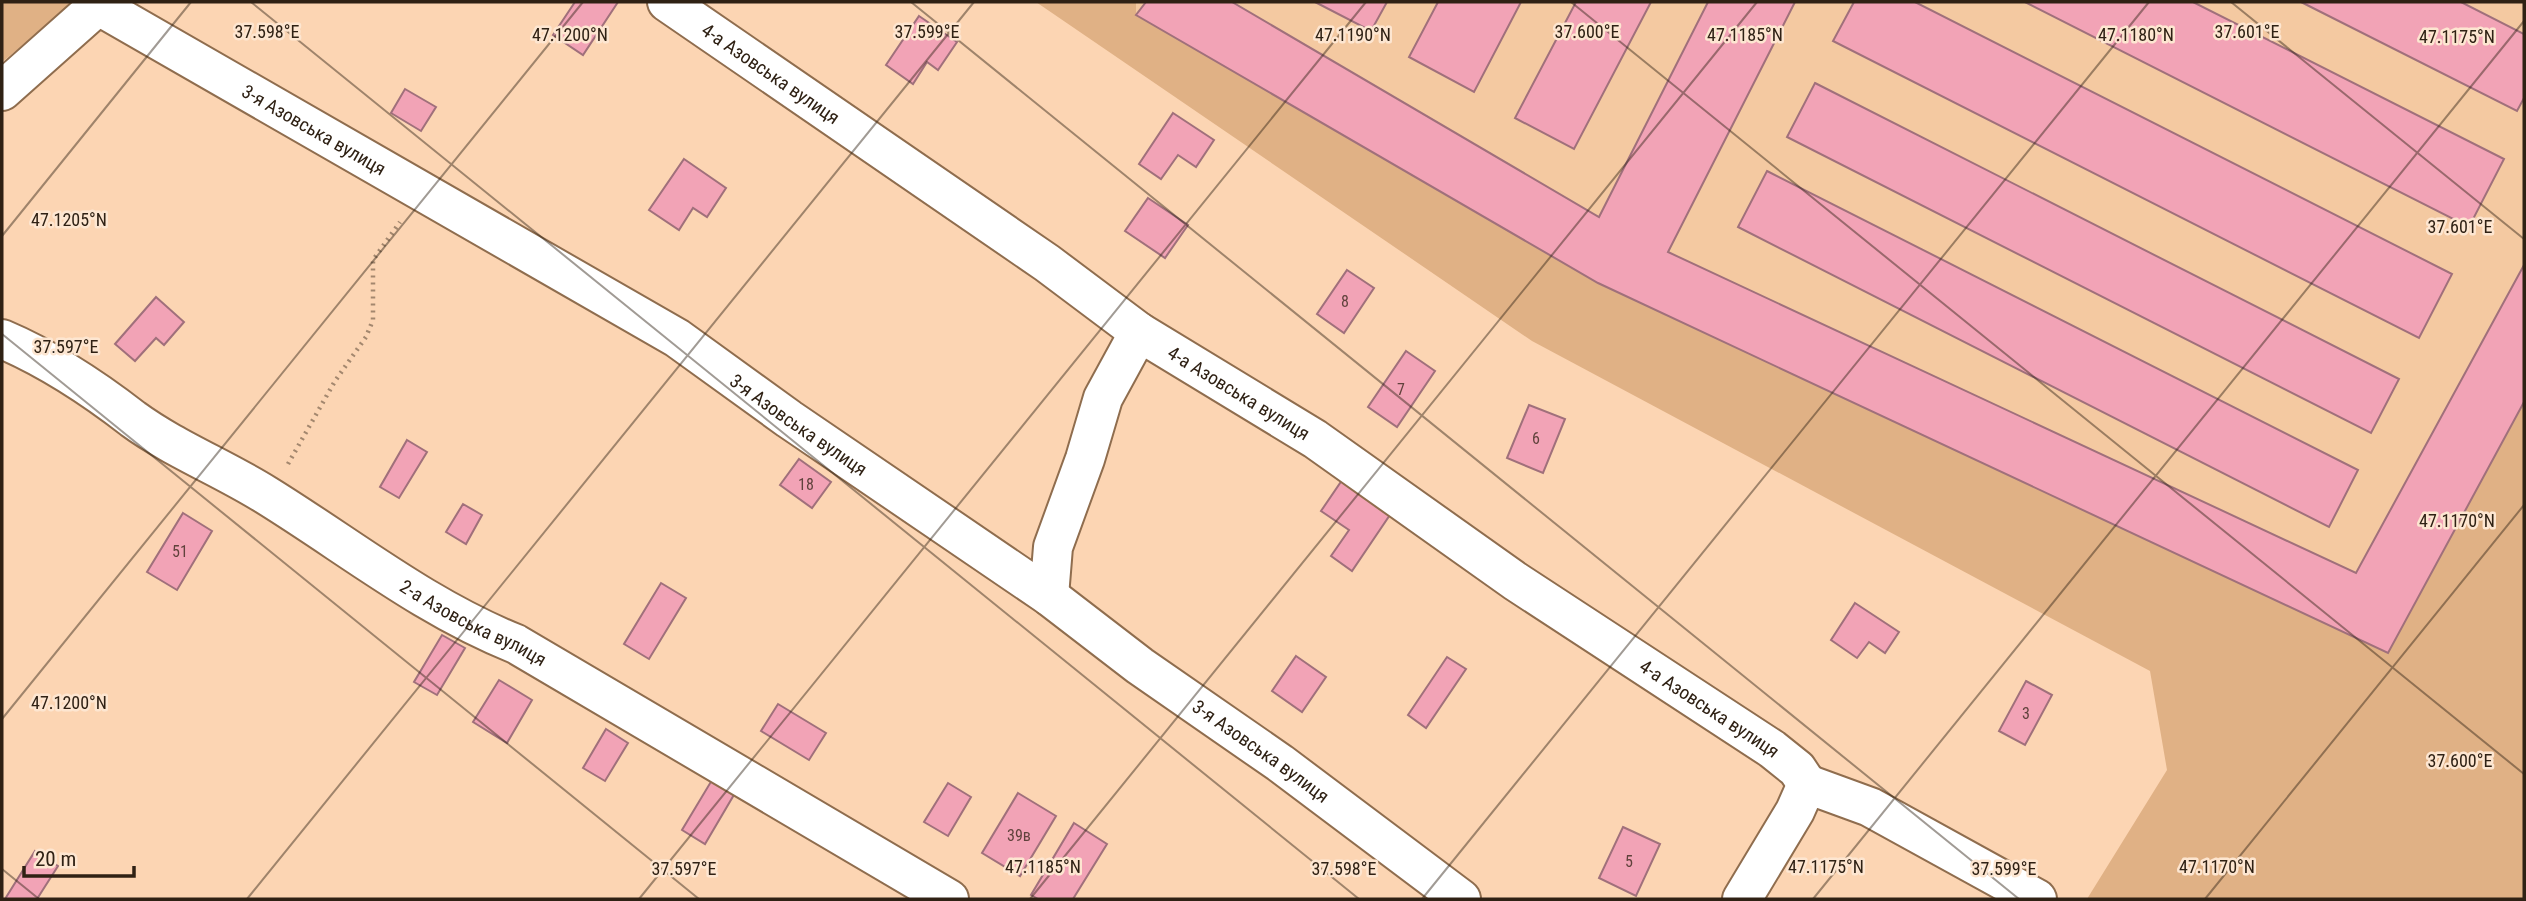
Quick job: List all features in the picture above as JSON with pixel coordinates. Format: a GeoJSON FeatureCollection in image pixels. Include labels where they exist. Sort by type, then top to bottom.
{"type":"FeatureCollection","features":[{"type":"Feature","properties":{"kind":"street","name":"4-а Азовська вулиця"},"geometry":{"type":"LineString","coordinates":[[667,2],[1047,263],[1139,332],[1315,439],[1516,582],[1772,749],[1797,769],[1807,784],[1870,807],[2037,899]]}},
{"type":"Feature","properties":{"kind":"street"},"geometry":{"type":"LineString","coordinates":[[2,91],[101,4]]}},
{"type":"Feature","properties":{"kind":"street","name":"3-я Азовська вулиця"},"geometry":{"type":"LineString","coordinates":[[101,4],[423,190],[565,276],[677,338],[789,419],[1049,596],[1140,666],[1280,763],[1461,899]]}},
{"type":"Feature","properties":{"kind":"street"},"geometry":{"type":"LineString","coordinates":[[1049,596],[1053,547],[1086,459],[1103,398],[1139,332]]}},
{"type":"Feature","properties":{"kind":"street","name":"2-а Азовська вулиця"},"geometry":{"type":"LineString","coordinates":[[2,340],[106,397],[145,426],[269,497],[446,613],[516,643],[949,899]]}},
{"type":"Feature","properties":{"kind":"street"},"geometry":{"type":"LineString","coordinates":[[1742,899],[1795,811],[1807,784]]}},
{"type":"Feature","properties":{"kind":"path"},"geometry":{"type":"LineString","coordinates":[[269,497],[335,380],[366,337],[373,320],[375,294],[370,274],[373,260],[423,190]]}},
{"type":"Feature","properties":{"kind":"shaded area"},"geometry":{"type":"Polygon","coordinates":[[[2,2],[76,2],[2,62],[2,2]]]}},
{"type":"Feature","properties":{"kind":"shaded area"},"geometry":{"type":"Polygon","coordinates":[[[1036,2],[1136,2],[1136,15],[1598,283],[2388,652],[2524,402],[2524,899],[2087,899],[2167,770],[2150,671],[1532,341],[1036,2]]]}},
{"type":"Feature","properties":{"kind":"shaded area"},"geometry":{"type":"Polygon","coordinates":[[[1136,2],[2524,2],[2524,402],[2388,653],[1598,283],[1136,15],[1136,2]]]}},
{"type":"Feature","properties":{"kind":"building"},"geometry":{"type":"Polygon","coordinates":[[[575,2],[618,2],[583,55],[553,35],[575,2]]]}},
{"type":"Feature","properties":{"kind":"building"},"geometry":{"type":"Polygon","coordinates":[[[1146,2],[1232,2],[1599,217],[1708,2],[1795,2],[1668,252],[2356,573],[2524,265],[2524,402],[2388,653],[1598,283],[1136,15],[1146,2]]]}},
{"type":"Feature","properties":{"kind":"building"},"geometry":{"type":"Polygon","coordinates":[[[1315,2],[1387,2],[1371,31],[1315,2]]]}},
{"type":"Feature","properties":{"kind":"building"},"geometry":{"type":"Polygon","coordinates":[[[1438,2],[1521,2],[1474,92],[1409,57],[1438,2]]]}},
{"type":"Feature","properties":{"kind":"building"},"geometry":{"type":"Polygon","coordinates":[[[1576,2],[1651,2],[1574,149],[1515,118],[1576,2]]]}},
{"type":"Feature","properties":{"kind":"building"},"geometry":{"type":"Polygon","coordinates":[[[1854,2],[1915,2],[2452,274],[2419,338],[1833,41],[1854,2]]]}},
{"type":"Feature","properties":{"kind":"building"},"geometry":{"type":"Polygon","coordinates":[[[2025,2],[2193,2],[2504,159],[2469,227],[2025,2]]]}},
{"type":"Feature","properties":{"kind":"building"},"geometry":{"type":"Polygon","coordinates":[[[2301,2],[2461,2],[2524,34],[2524,98],[2517,111],[2301,2]]]}},
{"type":"Feature","properties":{"kind":"building"},"geometry":{"type":"Polygon","coordinates":[[[919,16],[957,42],[938,70],[927,62],[913,84],[886,65],[919,16]]]}},
{"type":"Feature","properties":{"kind":"building"},"geometry":{"type":"Polygon","coordinates":[[[1815,83],[2399,379],[2371,433],[1787,137],[1815,83]]]}},
{"type":"Feature","properties":{"kind":"building"},"geometry":{"type":"Polygon","coordinates":[[[405,89],[436,107],[421,131],[391,113],[405,89]]]}},
{"type":"Feature","properties":{"kind":"building"},"geometry":{"type":"Polygon","coordinates":[[[1173,113],[1214,140],[1196,167],[1178,155],[1161,179],[1139,164],[1173,113]]]}},
{"type":"Feature","properties":{"kind":"building"},"geometry":{"type":"Polygon","coordinates":[[[684,159],[726,188],[707,217],[693,208],[679,230],[649,210],[684,159]]]}},
{"type":"Feature","properties":{"kind":"building"},"geometry":{"type":"Polygon","coordinates":[[[1767,171],[2358,470],[2329,527],[1738,227],[1767,171]]]}},
{"type":"Feature","properties":{"kind":"building"},"geometry":{"type":"Polygon","coordinates":[[[1148,198],[1188,225],[1165,258],[1125,231],[1148,198]]]}},
{"type":"Feature","properties":{"kind":"building"},"geometry":{"type":"Polygon","coordinates":[[[1347,270],[1374,288],[1344,333],[1317,314],[1347,270]]]}},
{"type":"Feature","properties":{"kind":"building"},"geometry":{"type":"Polygon","coordinates":[[[156,297],[184,322],[164,345],[156,338],[135,361],[115,344],[156,297]]]}},
{"type":"Feature","properties":{"kind":"building"},"geometry":{"type":"Polygon","coordinates":[[[1406,351],[1435,371],[1397,427],[1368,407],[1406,351]]]}},
{"type":"Feature","properties":{"kind":"building"},"geometry":{"type":"Polygon","coordinates":[[[1529,405],[1565,419],[1543,473],[1507,458],[1529,405]]]}},
{"type":"Feature","properties":{"kind":"building"},"geometry":{"type":"Polygon","coordinates":[[[407,440],[427,452],[399,498],[380,487],[407,440]]]}},
{"type":"Feature","properties":{"kind":"building"},"geometry":{"type":"Polygon","coordinates":[[[799,459],[831,482],[812,508],[780,485],[799,459]]]}},
{"type":"Feature","properties":{"kind":"building"},"geometry":{"type":"Polygon","coordinates":[[[1349,470],[1398,503],[1352,571],[1331,556],[1349,530],[1321,511],[1349,470]]]}},
{"type":"Feature","properties":{"kind":"building"},"geometry":{"type":"Polygon","coordinates":[[[463,504],[482,515],[466,544],[446,532],[463,504]]]}},
{"type":"Feature","properties":{"kind":"building"},"geometry":{"type":"Polygon","coordinates":[[[183,513],[212,531],[177,590],[147,572],[183,513]]]}},
{"type":"Feature","properties":{"kind":"building"},"geometry":{"type":"Polygon","coordinates":[[[661,583],[686,598],[649,659],[624,644],[661,583]]]}},
{"type":"Feature","properties":{"kind":"building"},"geometry":{"type":"Polygon","coordinates":[[[1855,603],[1899,632],[1885,653],[1869,642],[1857,658],[1831,640],[1855,603]]]}},
{"type":"Feature","properties":{"kind":"building"},"geometry":{"type":"Polygon","coordinates":[[[442,635],[465,648],[437,695],[414,682],[442,635]]]}},
{"type":"Feature","properties":{"kind":"building"},"geometry":{"type":"Polygon","coordinates":[[[1296,656],[1326,677],[1302,712],[1272,691],[1296,656]]]}},
{"type":"Feature","properties":{"kind":"building"},"geometry":{"type":"Polygon","coordinates":[[[1447,657],[1466,669],[1426,728],[1408,715],[1447,657]]]}},
{"type":"Feature","properties":{"kind":"building"},"geometry":{"type":"Polygon","coordinates":[[[499,680],[532,700],[507,743],[473,722],[499,680]]]}},
{"type":"Feature","properties":{"kind":"building"},"geometry":{"type":"Polygon","coordinates":[[[2026,681],[2052,695],[2025,745],[1999,731],[2026,681]]]}},
{"type":"Feature","properties":{"kind":"building"},"geometry":{"type":"Polygon","coordinates":[[[778,704],[826,733],[809,760],[761,731],[778,704]]]}},
{"type":"Feature","properties":{"kind":"building"},"geometry":{"type":"Polygon","coordinates":[[[606,729],[628,743],[605,781],[583,768],[606,729]]]}},
{"type":"Feature","properties":{"kind":"building"},"geometry":{"type":"Polygon","coordinates":[[[712,780],[735,793],[705,844],[682,830],[712,780]]]}},
{"type":"Feature","properties":{"kind":"building"},"geometry":{"type":"Polygon","coordinates":[[[948,783],[971,797],[948,836],[924,822],[948,783]]]}},
{"type":"Feature","properties":{"kind":"building"},"geometry":{"type":"Polygon","coordinates":[[[1018,793],[1056,816],[1020,876],[982,853],[1018,793]]]}},
{"type":"Feature","properties":{"kind":"building"},"geometry":{"type":"Polygon","coordinates":[[[1074,823],[1107,844],[1073,899],[1038,899],[1031,895],[1074,823]]]}},
{"type":"Feature","properties":{"kind":"building"},"geometry":{"type":"Polygon","coordinates":[[[1623,827],[1660,844],[1636,896],[1599,878],[1623,827]]]}},
{"type":"Feature","properties":{"kind":"building"},"geometry":{"type":"Polygon","coordinates":[[[35,851],[58,866],[37,899],[5,899],[35,851]]]}}]}
